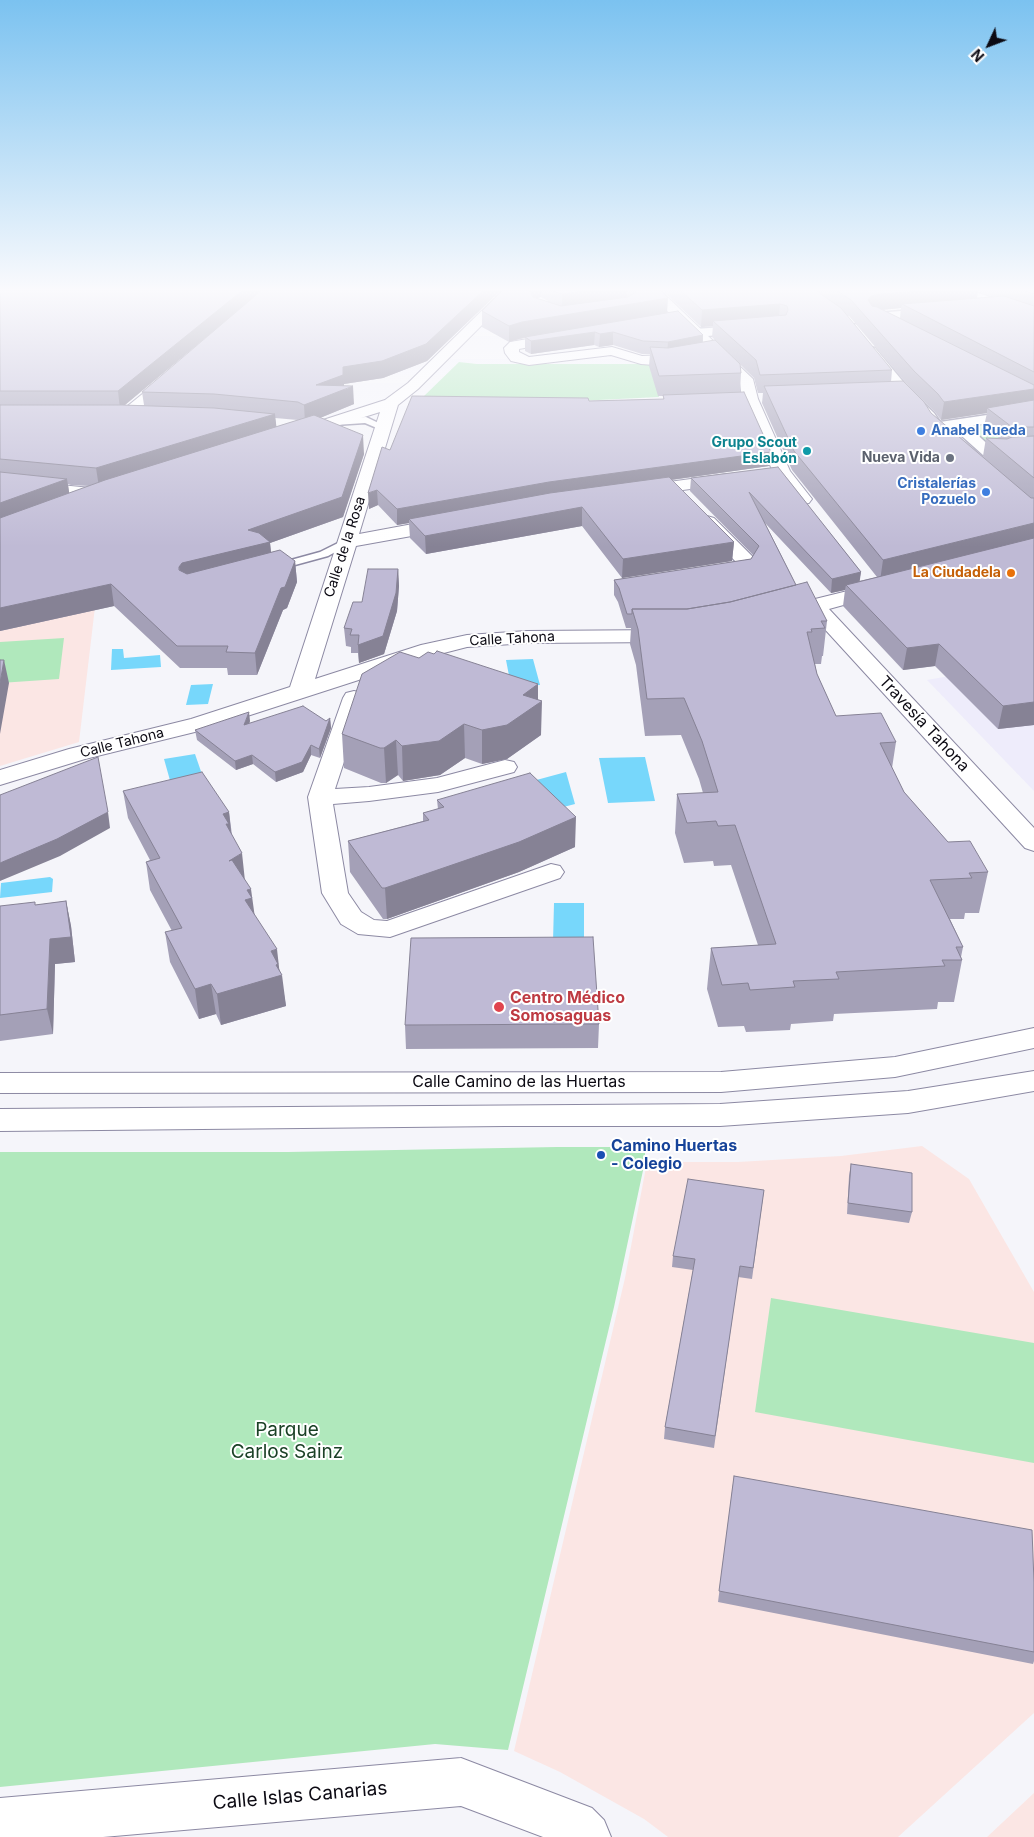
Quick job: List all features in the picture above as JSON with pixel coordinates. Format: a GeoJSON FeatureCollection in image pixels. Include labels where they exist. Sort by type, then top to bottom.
{"type":"FeatureCollection","features":[{"type":"Feature","properties":{"kind":"street"},"geometry":{"type":"LineString","coordinates":[[125,416],[173,376]]}},
{"type":"Feature","properties":{"kind":"street"},"geometry":{"type":"LineString","coordinates":[[391,403],[424,376]]}},
{"type":"Feature","properties":{"kind":"street"},"geometry":{"type":"LineString","coordinates":[[742,376],[748,382],[750,399],[782,472],[811,509]]}},
{"type":"Feature","properties":{"kind":"street"},"geometry":{"type":"LineString","coordinates":[[889,376],[904,394],[929,416],[936,427],[1034,412]]}},
{"type":"Feature","properties":{"kind":"street"},"geometry":{"type":"LineString","coordinates":[[885,394],[904,394]]}},
{"type":"Feature","properties":{"kind":"street"},"geometry":{"type":"LineString","coordinates":[[732,400],[770,399]]}},
{"type":"Feature","properties":{"kind":"street"},"geometry":{"type":"LineString","coordinates":[[283,431],[313,429],[391,403],[421,402]]}},
{"type":"Feature","properties":{"kind":"street","name":"Calle de la Rosa"},"geometry":{"type":"LineString","coordinates":[[300,692],[391,403]]}},
{"type":"Feature","properties":{"kind":"street"},"geometry":{"type":"LineString","coordinates":[[106,416],[152,417]]}},
{"type":"Feature","properties":{"kind":"street"},"geometry":{"type":"LineString","coordinates":[[962,423],[994,432],[996,451]]}},
{"type":"Feature","properties":{"kind":"street"},"geometry":{"type":"LineString","coordinates":[[962,423],[996,451]]}},
{"type":"Feature","properties":{"kind":"street"},"geometry":{"type":"LineString","coordinates":[[762,475],[782,472]]}},
{"type":"Feature","properties":{"kind":"street"},"geometry":{"type":"LineString","coordinates":[[625,493],[684,498],[742,477]]}},
{"type":"Feature","properties":{"kind":"street"},"geometry":{"type":"LineString","coordinates":[[2,485],[102,494]]}},
{"type":"Feature","properties":{"kind":"street"},"geometry":{"type":"LineString","coordinates":[[67,506],[120,488]]}},
{"type":"Feature","properties":{"kind":"street"},"geometry":{"type":"LineString","coordinates":[[684,498],[746,561],[741,568],[695,575]]}},
{"type":"Feature","properties":{"kind":"street"},"geometry":{"type":"LineString","coordinates":[[346,542],[462,520]]}},
{"type":"Feature","properties":{"kind":"street"},"geometry":{"type":"LineString","coordinates":[[762,620],[877,584]]}},
{"type":"Feature","properties":{"kind":"street","name":"Travesía Tahona"},"geometry":{"type":"LineString","coordinates":[[814,605],[1034,843]]}},
{"type":"Feature","properties":{"kind":"street","name":"Calle Tahona"},"geometry":{"type":"LineString","coordinates":[[0,778],[76,754],[198,724],[300,692],[361,678],[429,650],[467,641],[527,636],[692,634]]}},
{"type":"Feature","properties":{"kind":"street"},"geometry":{"type":"LineString","coordinates":[[361,678],[320,797],[335,893],[351,918],[368,928],[390,929],[551,872]]}},
{"type":"Feature","properties":{"kind":"street"},"geometry":{"type":"LineString","coordinates":[[320,797],[369,794],[438,785],[505,767]]}},
{"type":"Feature","properties":{"kind":"street","name":"Calle Camino de las Huertas"},"geometry":{"type":"LineString","coordinates":[[0,1083],[721,1082],[895,1067],[1034,1038]]}},
{"type":"Feature","properties":{"kind":"street","name":"Calle Camino de las Huertas"},"geometry":{"type":"LineString","coordinates":[[0,1120],[505,1115],[720,1116],[908,1102],[1034,1082]]}},
{"type":"Feature","properties":{"kind":"street","name":"Calle Islas Canarias"},"geometry":{"type":"LineString","coordinates":[[0,1822],[461,1782],[575,1825],[587,1837]]}},
{"type":"Feature","properties":{"kind":"lane"},"geometry":{"type":"LineString","coordinates":[[335,422],[366,420],[384,428]]}},
{"type":"Feature","properties":{"kind":"lane"},"geometry":{"type":"LineString","coordinates":[[973,452],[996,451]]}},
{"type":"Feature","properties":{"kind":"lane"},"geometry":{"type":"LineString","coordinates":[[262,570],[324,554],[346,542]]}},
{"type":"Feature","properties":{"kind":"shaded area"},"geometry":{"type":"Polygon","coordinates":[[[95,607],[79,742],[0,766],[0,631],[95,607]]]}},
{"type":"Feature","properties":{"kind":"shaded area"},"geometry":{"type":"Polygon","coordinates":[[[1034,661],[1034,791],[927,680],[1034,661]]]}},
{"type":"Feature","properties":{"kind":"shaded area"},"geometry":{"type":"Polygon","coordinates":[[[922,1146],[969,1179],[1034,1292],[1034,1713],[898,1837],[668,1837],[644,1819],[560,1772],[514,1751],[625,1278],[647,1162],[738,1162],[841,1156],[922,1146]]]}},
{"type":"Feature","properties":{"kind":"shaded area"},"geometry":{"type":"Polygon","coordinates":[[[1034,1793],[1034,1837],[987,1837],[1034,1793]]]}},
{"type":"Feature","properties":{"kind":"green space"},"geometry":{"type":"Polygon","coordinates":[[[445,376],[656,376],[659,397],[578,401],[423,397],[445,376]]]}},
{"type":"Feature","properties":{"kind":"green space"},"geometry":{"type":"Polygon","coordinates":[[[1022,418],[1034,444],[982,451],[955,429],[1022,418]]]}},
{"type":"Feature","properties":{"kind":"green space"},"geometry":{"type":"Polygon","coordinates":[[[64,638],[59,679],[0,683],[0,642],[64,638]]]}},
{"type":"Feature","properties":{"kind":"green space","name":"Parque Carlos Sainz"},"geometry":{"type":"Polygon","coordinates":[[[645,1147],[645,1161],[614,1307],[508,1750],[435,1744],[0,1787],[0,1152],[288,1152],[645,1147]]]}},
{"type":"Feature","properties":{"kind":"green space"},"geometry":{"type":"Polygon","coordinates":[[[771,1298],[1034,1343],[1034,1463],[755,1412],[771,1298]]]}},
{"type":"Feature","properties":{"kind":"water"},"geometry":{"type":"Polygon","coordinates":[[[112,649],[123,649],[124,658],[160,655],[161,667],[111,670],[112,649]]]}},
{"type":"Feature","properties":{"kind":"water"},"geometry":{"type":"Polygon","coordinates":[[[533,659],[540,685],[511,686],[506,660],[533,659]]]}},
{"type":"Feature","properties":{"kind":"water"},"geometry":{"type":"Polygon","coordinates":[[[213,684],[208,704],[186,705],[191,685],[213,684]]]}},
{"type":"Feature","properties":{"kind":"water"},"geometry":{"type":"Polygon","coordinates":[[[195,754],[206,786],[173,791],[164,759],[195,754]]]}},
{"type":"Feature","properties":{"kind":"water"},"geometry":{"type":"Polygon","coordinates":[[[645,757],[655,801],[608,803],[599,758],[645,757]]]}},
{"type":"Feature","properties":{"kind":"water"},"geometry":{"type":"Polygon","coordinates":[[[566,772],[575,804],[556,809],[529,782],[566,772]]]}},
{"type":"Feature","properties":{"kind":"water"},"geometry":{"type":"Polygon","coordinates":[[[50,877],[53,879],[52,892],[0,898],[1,883],[50,877]]]}},
{"type":"Feature","properties":{"kind":"water"},"geometry":{"type":"Polygon","coordinates":[[[554,903],[584,903],[584,942],[553,942],[554,903]]]}},
{"type":"Feature","properties":{"kind":"building"},"geometry":{"type":"Polygon","coordinates":[[[0,376],[137,376],[118,391],[0,391],[0,376]]]}},
{"type":"Feature","properties":{"kind":"building"},"geometry":{"type":"Polygon","coordinates":[[[161,376],[341,376],[316,385],[353,386],[304,405],[298,402],[214,394],[142,392],[161,376]]]}},
{"type":"Feature","properties":{"kind":"building"},"geometry":{"type":"Polygon","coordinates":[[[919,376],[1015,376],[1034,385],[1034,389],[944,402],[919,376]]]}},
{"type":"Feature","properties":{"kind":"building"},"geometry":{"type":"Polygon","coordinates":[[[903,381],[924,402],[931,413],[1031,498],[1034,498],[1034,523],[883,560],[794,451],[764,386],[903,381]]]}},
{"type":"Feature","properties":{"kind":"building"},"geometry":{"type":"Polygon","coordinates":[[[744,392],[771,452],[549,482],[397,509],[377,490],[368,493],[382,447],[390,450],[412,396],[588,398],[589,401],[664,399],[663,395],[744,392]]]}},
{"type":"Feature","properties":{"kind":"building"},"geometry":{"type":"Polygon","coordinates":[[[1034,400],[1034,427],[1012,427],[987,408],[1034,400]]]}},
{"type":"Feature","properties":{"kind":"building"},"geometry":{"type":"Polygon","coordinates":[[[0,405],[122,405],[214,408],[275,414],[96,468],[0,459],[0,405]]]}},
{"type":"Feature","properties":{"kind":"building"},"geometry":{"type":"Polygon","coordinates":[[[314,415],[363,435],[342,497],[248,530],[259,533],[270,542],[182,563],[179,567],[179,570],[187,574],[280,550],[295,561],[285,587],[281,588],[255,653],[226,652],[228,646],[177,646],[111,584],[0,608],[0,518],[105,480],[314,415]]]}},
{"type":"Feature","properties":{"kind":"building"},"geometry":{"type":"Polygon","coordinates":[[[1034,436],[1034,478],[986,438],[1007,439],[1034,436]]]}},
{"type":"Feature","properties":{"kind":"building"},"geometry":{"type":"Polygon","coordinates":[[[778,467],[861,572],[832,579],[749,492],[796,585],[730,602],[687,609],[632,609],[632,614],[627,614],[619,588],[614,580],[751,559],[759,546],[691,478],[778,467]]]}},
{"type":"Feature","properties":{"kind":"building"},"geometry":{"type":"Polygon","coordinates":[[[0,472],[67,479],[0,503],[0,472]]]}},
{"type":"Feature","properties":{"kind":"building"},"geometry":{"type":"Polygon","coordinates":[[[669,477],[734,542],[623,559],[582,507],[425,536],[409,519],[550,493],[669,477]]]}},
{"type":"Feature","properties":{"kind":"building"},"geometry":{"type":"Polygon","coordinates":[[[1034,538],[1034,702],[1003,706],[939,644],[907,648],[846,585],[1034,538]]]}},
{"type":"Feature","properties":{"kind":"building"},"geometry":{"type":"Polygon","coordinates":[[[368,569],[398,569],[396,593],[383,636],[358,645],[359,635],[350,635],[352,629],[344,628],[353,602],[362,602],[368,569]]]}},
{"type":"Feature","properties":{"kind":"building"},"geometry":{"type":"Polygon","coordinates":[[[807,582],[827,621],[821,621],[825,628],[811,629],[812,632],[807,632],[817,674],[836,716],[881,713],[896,742],[880,743],[904,792],[948,842],[970,841],[988,872],[969,873],[972,878],[930,880],[963,947],[956,947],[962,960],[942,960],[945,966],[836,972],[839,979],[793,981],[795,987],[750,990],[748,983],[722,985],[711,948],[776,944],[735,825],[718,826],[716,821],[687,823],[677,794],[718,792],[702,741],[684,698],[647,699],[638,629],[632,609],[687,609],[730,602],[807,582]]]}},
{"type":"Feature","properties":{"kind":"building"},"geometry":{"type":"Polygon","coordinates":[[[437,651],[538,684],[523,695],[542,701],[507,725],[482,730],[464,724],[439,741],[402,746],[396,740],[384,748],[380,748],[342,734],[362,674],[400,652],[419,658],[428,652],[434,654],[437,651]]]}},
{"type":"Feature","properties":{"kind":"building"},"geometry":{"type":"Polygon","coordinates":[[[0,660],[4,660],[0,683],[0,660]]]}},
{"type":"Feature","properties":{"kind":"building"},"geometry":{"type":"Polygon","coordinates":[[[303,706],[326,721],[330,718],[319,749],[311,745],[302,762],[275,772],[252,755],[235,761],[195,730],[249,712],[244,725],[303,706]]]}},
{"type":"Feature","properties":{"kind":"building"},"geometry":{"type":"Polygon","coordinates":[[[98,757],[108,812],[57,839],[0,863],[0,795],[98,757]]]}},
{"type":"Feature","properties":{"kind":"building"},"geometry":{"type":"Polygon","coordinates":[[[202,772],[229,812],[223,814],[229,824],[226,824],[242,853],[229,861],[232,860],[251,889],[247,890],[252,898],[245,900],[277,949],[271,951],[282,975],[217,994],[211,984],[195,989],[165,932],[182,928],[146,862],[160,858],[123,791],[202,772]]]}},
{"type":"Feature","properties":{"kind":"building"},"geometry":{"type":"Polygon","coordinates":[[[530,773],[576,817],[519,842],[385,888],[382,888],[348,841],[429,820],[423,813],[444,807],[437,800],[530,773]]]}},
{"type":"Feature","properties":{"kind":"building"},"geometry":{"type":"Polygon","coordinates":[[[66,901],[71,937],[50,939],[47,1009],[0,1015],[0,906],[35,902],[35,905],[66,901]]]}},
{"type":"Feature","properties":{"kind":"building"},"geometry":{"type":"Polygon","coordinates":[[[593,937],[599,1024],[405,1025],[411,938],[593,937]]]}},
{"type":"Feature","properties":{"kind":"building"},"geometry":{"type":"Polygon","coordinates":[[[851,1164],[912,1173],[912,1212],[848,1203],[851,1164]]]}},
{"type":"Feature","properties":{"kind":"building"},"geometry":{"type":"Polygon","coordinates":[[[688,1179],[764,1190],[753,1268],[740,1266],[715,1436],[665,1427],[695,1259],[673,1256],[688,1179]]]}},
{"type":"Feature","properties":{"kind":"building"},"geometry":{"type":"Polygon","coordinates":[[[734,1476],[1032,1530],[1034,1652],[719,1591],[734,1476]]]}},
{"type":"Feature","properties":{"kind":"place","name":"Anabel Rueda"},"geometry":{"type":"Point","coordinates":[921,431]}},
{"type":"Feature","properties":{"kind":"place","name":"Grupo Scout Eslabón"},"geometry":{"type":"Point","coordinates":[807,451]}},
{"type":"Feature","properties":{"kind":"place","name":"Nueva Vida"},"geometry":{"type":"Point","coordinates":[950,458]}},
{"type":"Feature","properties":{"kind":"place","name":"Cristalerías Pozuelo"},"geometry":{"type":"Point","coordinates":[986,492]}},
{"type":"Feature","properties":{"kind":"place","name":"La Ciudadela"},"geometry":{"type":"Point","coordinates":[1011,573]}},
{"type":"Feature","properties":{"kind":"place","name":"Centro Médico Somosaguas"},"geometry":{"type":"Point","coordinates":[499,1007]}},
{"type":"Feature","properties":{"kind":"place","name":"Camino Huertas - Colegio"},"geometry":{"type":"Point","coordinates":[601,1155]}}]}
